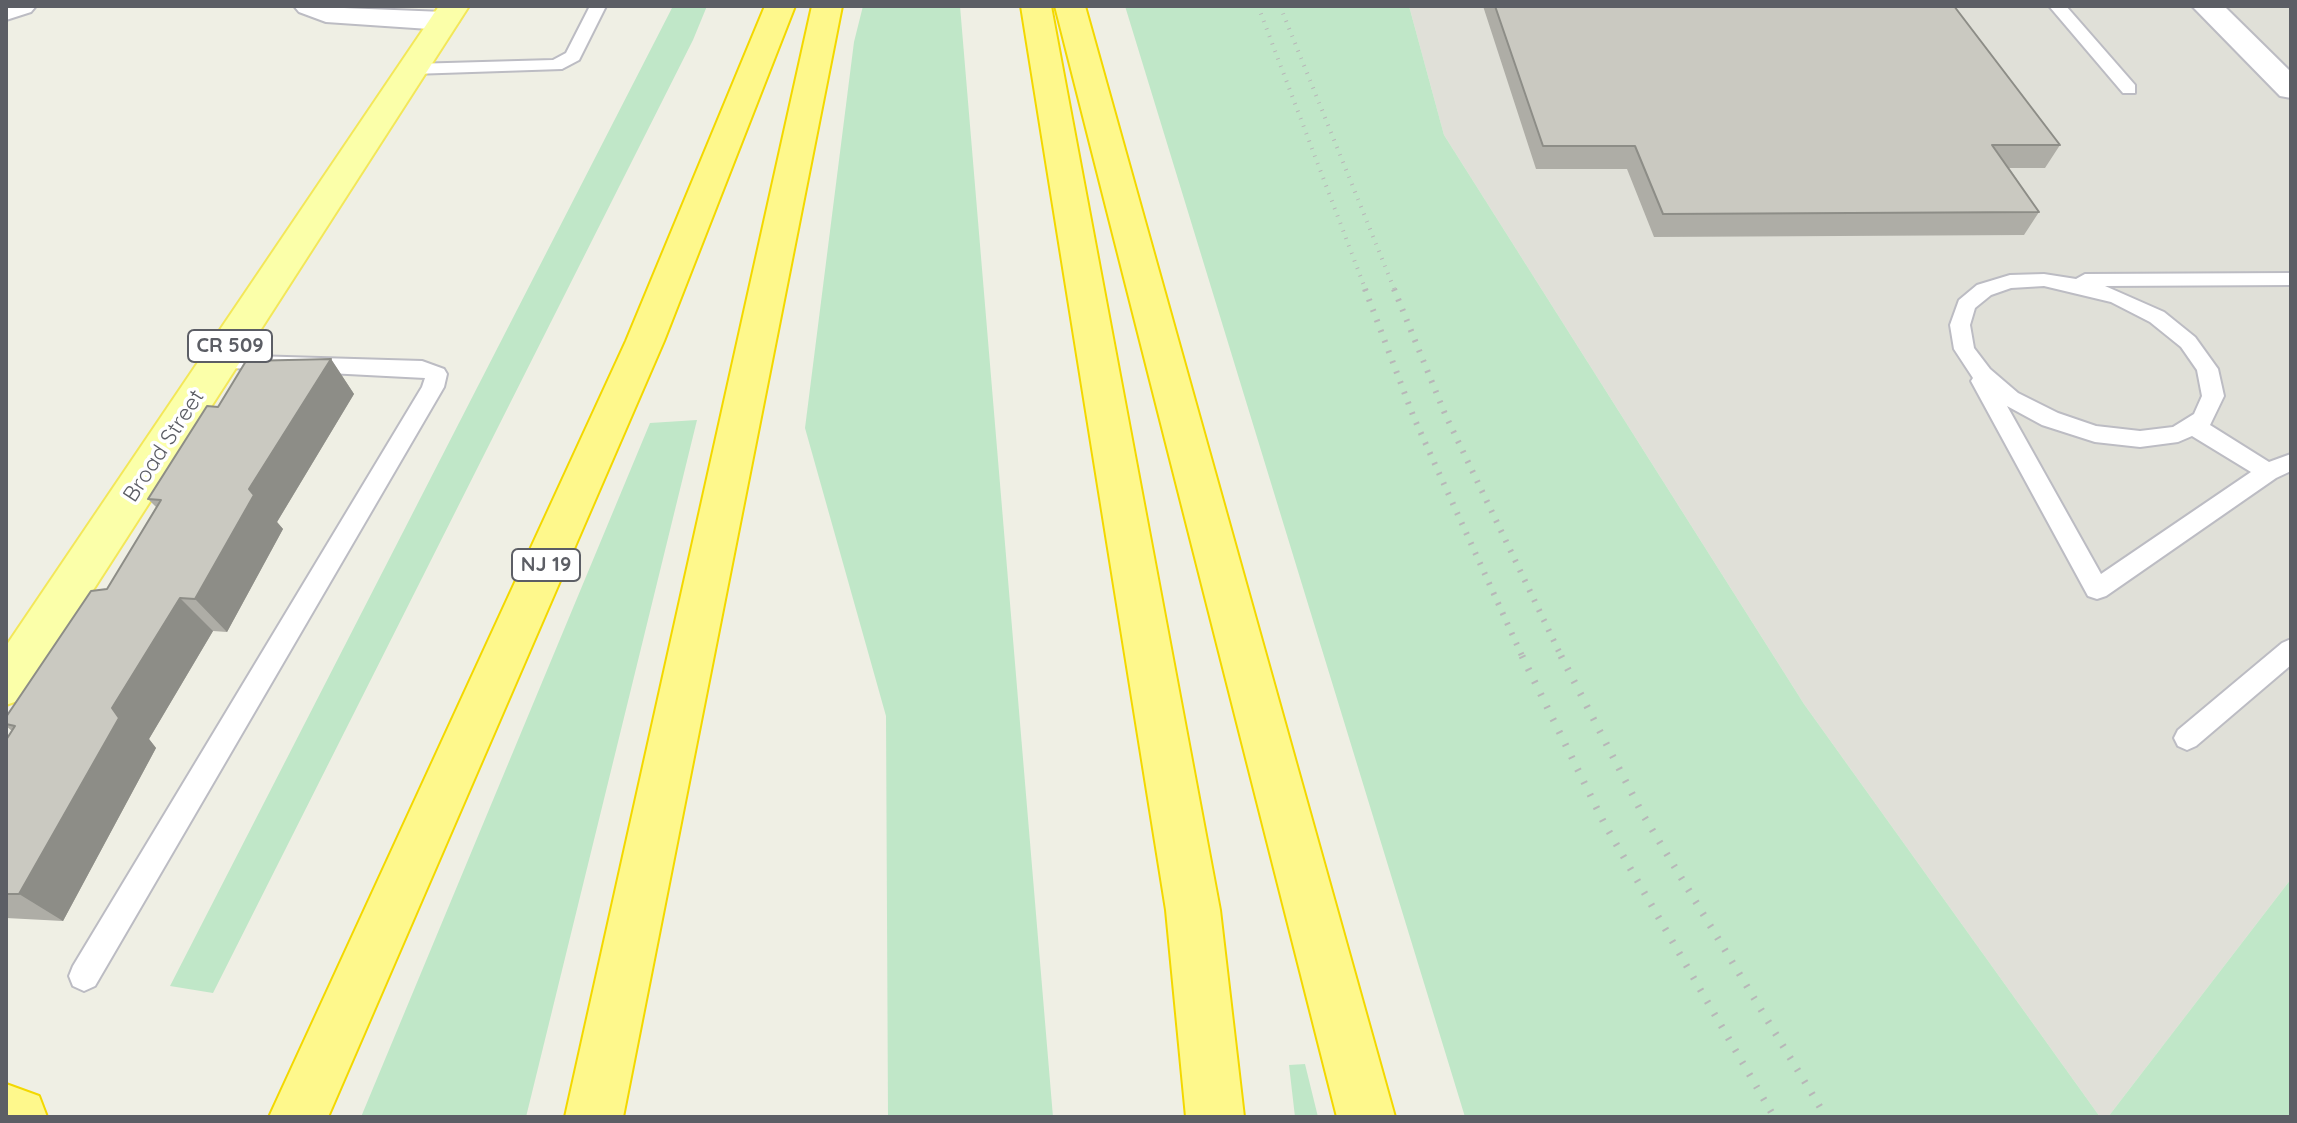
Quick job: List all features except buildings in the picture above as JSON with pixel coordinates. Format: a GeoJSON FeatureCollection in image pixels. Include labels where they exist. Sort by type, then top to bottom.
{"type":"FeatureCollection","features":[{"type":"Feature","properties":{"kind":"highway","name":"NJ 19"},"geometry":{"type":"LineString","coordinates":[[298,1117],[645,341],[780,6]]}},
{"type":"Feature","properties":{"kind":"highway"},"geometry":{"type":"LineString","coordinates":[[594,1117],[827,6]]}},
{"type":"Feature","properties":{"kind":"highway"},"geometry":{"type":"LineString","coordinates":[[1036,6],[1193,910],[1215,1117]]}},
{"type":"Feature","properties":{"kind":"highway"},"geometry":{"type":"LineString","coordinates":[[1070,6],[1366,1117]]}},
{"type":"Feature","properties":{"kind":"highway"},"geometry":{"type":"LineString","coordinates":[[6,1113],[18,1117]]}},
{"type":"Feature","properties":{"kind":"main road","name":"Broad Street"},"geometry":{"type":"LineString","coordinates":[[6,685],[449,13]]}},
{"type":"Feature","properties":{"kind":"street"},"geometry":{"type":"LineString","coordinates":[[6,11],[21,6]]}},
{"type":"Feature","properties":{"kind":"street"},"geometry":{"type":"LineString","coordinates":[[309,6],[326,13],[449,13]]}},
{"type":"Feature","properties":{"kind":"street"},"geometry":{"type":"LineString","coordinates":[[2207,6],[2291,89]]}},
{"type":"Feature","properties":{"kind":"lane"},"geometry":{"type":"LineString","coordinates":[[412,69],[556,65],[573,56],[598,6]]}},
{"type":"Feature","properties":{"kind":"lane"},"geometry":{"type":"LineString","coordinates":[[2057,6],[2129,89]]}},
{"type":"Feature","properties":{"kind":"lane"},"geometry":{"type":"LineString","coordinates":[[2291,279],[2010,282],[1984,290],[1966,305],[1960,325],[1964,349],[2097,589],[2268,472],[2291,462]]}},
{"type":"Feature","properties":{"kind":"lane"},"geometry":{"type":"LineString","coordinates":[[1964,349],[1982,374],[2010,398],[2050,419],[2095,434],[2140,439],[2178,434],[2203,419],[2213,396],[2207,369],[2188,342],[2157,317],[2118,297],[2081,286],[2044,280]]}},
{"type":"Feature","properties":{"kind":"lane"},"geometry":{"type":"LineString","coordinates":[[84,976],[433,387],[436,374],[422,368],[219,362]]}},
{"type":"Feature","properties":{"kind":"lane"},"geometry":{"type":"LineString","coordinates":[[2192,425],[2268,472]]}},
{"type":"Feature","properties":{"kind":"lane"},"geometry":{"type":"LineString","coordinates":[[2187,738],[2291,650]]}},
{"type":"Feature","properties":{"kind":"shaded area"},"geometry":{"type":"Polygon","coordinates":[[[1409,6],[2291,6],[2291,879],[2108,1117],[2100,1117],[1804,704],[1444,135],[1409,6]]]}},
{"type":"Feature","properties":{"kind":"green space"},"geometry":{"type":"Polygon","coordinates":[[[673,6],[707,6],[693,40],[213,993],[170,986],[673,6]]]}},
{"type":"Feature","properties":{"kind":"green space"},"geometry":{"type":"Polygon","coordinates":[[[863,6],[960,6],[1053,1117],[888,1117],[886,716],[805,428],[854,42],[863,6]]]}},
{"type":"Feature","properties":{"kind":"green space"},"geometry":{"type":"Polygon","coordinates":[[[1125,6],[1409,6],[1444,135],[1804,704],[2100,1117],[1465,1117],[1125,6]]]}},
{"type":"Feature","properties":{"kind":"green space"},"geometry":{"type":"Polygon","coordinates":[[[697,420],[526,1117],[361,1117],[650,423],[697,420]]]}},
{"type":"Feature","properties":{"kind":"green space"},"geometry":{"type":"Polygon","coordinates":[[[2291,879],[2291,1117],[2108,1117],[2291,879]]]}},
{"type":"Feature","properties":{"kind":"green space"},"geometry":{"type":"Polygon","coordinates":[[[1305,1064],[1318,1117],[1295,1117],[1289,1065],[1305,1064]]]}},
{"type":"Feature","properties":{"kind":"railway"},"geometry":{"type":"LineString","coordinates":[[1258,6],[1366,291]]}},
{"type":"Feature","properties":{"kind":"railway"},"geometry":{"type":"LineString","coordinates":[[1280,6],[1395,291]]}},
{"type":"Feature","properties":{"kind":"railway"},"geometry":{"type":"LineString","coordinates":[[1365,289],[1414,418],[1523,658]]}},
{"type":"Feature","properties":{"kind":"railway"},"geometry":{"type":"LineString","coordinates":[[1394,289],[1445,414],[1562,657]]}},
{"type":"Feature","properties":{"kind":"railway"},"geometry":{"type":"LineString","coordinates":[[1522,656],[1604,823],[1774,1117]]}},
{"type":"Feature","properties":{"kind":"railway"},"geometry":{"type":"LineString","coordinates":[[1562,657],[1642,813],[1826,1117]]}}]}
